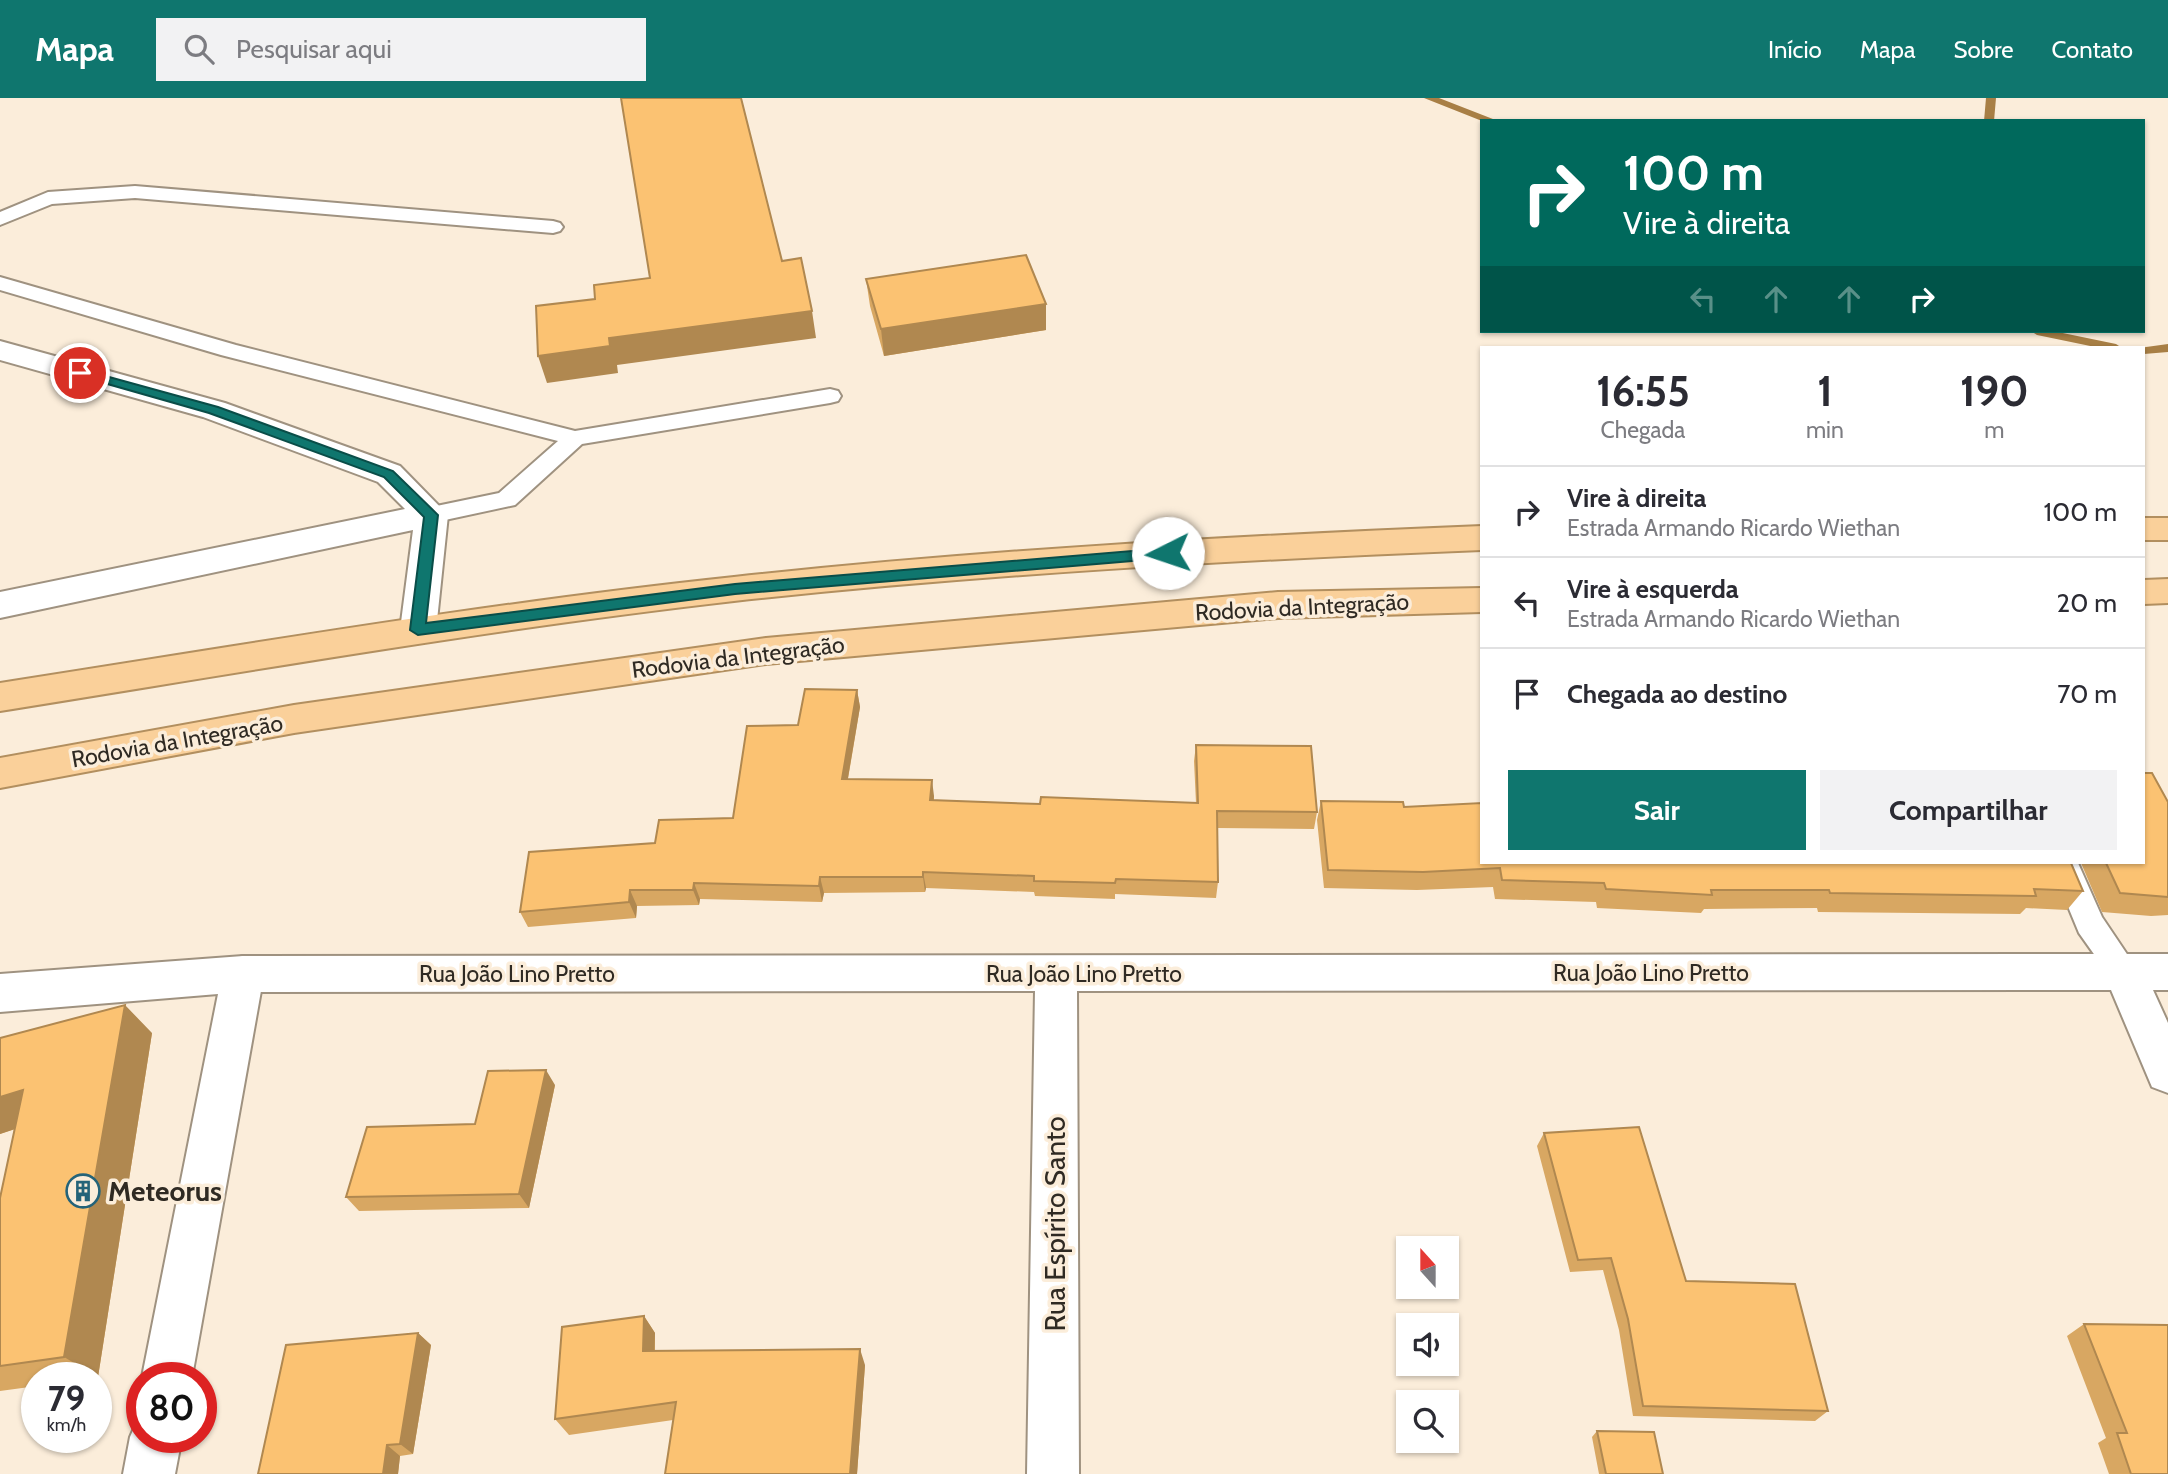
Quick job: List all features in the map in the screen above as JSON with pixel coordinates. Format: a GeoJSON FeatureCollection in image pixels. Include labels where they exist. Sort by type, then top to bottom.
{"type":"FeatureCollection","features":[{"type":"Feature","properties":{"kind":"highway"},"geometry":{"type":"LineString","coordinates":[[2145,529],[2168,529]]}},
{"type":"Feature","properties":{"kind":"highway"},"geometry":{"type":"LineString","coordinates":[[0,697],[418,630],[735,589],[1248,547],[1480,538]]}},
{"type":"Feature","properties":{"kind":"highway"},"geometry":{"type":"LineString","coordinates":[[2145,592],[2168,591]]}},
{"type":"Feature","properties":{"kind":"highway","name":"Rodovia da Integração"},"geometry":{"type":"LineString","coordinates":[[0,773],[294,719],[766,651],[1010,627],[1279,605],[1480,600]]}},
{"type":"Feature","properties":{"kind":"street"},"geometry":{"type":"LineString","coordinates":[[0,350],[214,410],[389,474],[431,515]]}},
{"type":"Feature","properties":{"kind":"street"},"geometry":{"type":"LineString","coordinates":[[0,605],[431,515]]}},
{"type":"Feature","properties":{"kind":"street"},"geometry":{"type":"LineString","coordinates":[[418,630],[431,515]]}},
{"type":"Feature","properties":{"kind":"street"},"geometry":{"type":"LineString","coordinates":[[2124,972],[2168,1073]]}},
{"type":"Feature","properties":{"kind":"street","name":"Rua João Lino Pretto"},"geometry":{"type":"LineString","coordinates":[[0,993],[243,974],[2168,972]]}},
{"type":"Feature","properties":{"kind":"street"},"geometry":{"type":"LineString","coordinates":[[170,1362],[243,974]]}},
{"type":"Feature","properties":{"kind":"street","name":"Rua Espírito Santo"},"geometry":{"type":"LineString","coordinates":[[1053,1474],[1056,974]]}},
{"type":"Feature","properties":{"kind":"street"},"geometry":{"type":"LineString","coordinates":[[149,1474],[153,1453]]}},
{"type":"Feature","properties":{"kind":"lane"},"geometry":{"type":"LineString","coordinates":[[0,219],[48,198],[135,192],[553,227]]}},
{"type":"Feature","properties":{"kind":"lane"},"geometry":{"type":"LineString","coordinates":[[0,284],[229,350],[576,439],[830,396]]}},
{"type":"Feature","properties":{"kind":"lane"},"geometry":{"type":"LineString","coordinates":[[431,515],[507,499],[576,439]]}},
{"type":"Feature","properties":{"kind":"lane"},"geometry":{"type":"LineString","coordinates":[[2064,864],[2090,924],[2124,972]]}},
{"type":"Feature","properties":{"kind":"building"},"geometry":{"type":"Polygon","coordinates":[[[621,98],[741,98],[782,261],[801,258],[812,311],[609,338],[610,346],[538,356],[536,306],[595,299],[594,285],[650,278],[621,98]]]}},
{"type":"Feature","properties":{"kind":"building"},"geometry":{"type":"Polygon","coordinates":[[[1026,255],[1046,304],[881,329],[866,279],[1026,255]]]}},
{"type":"Feature","properties":{"kind":"building"},"geometry":{"type":"Polygon","coordinates":[[[805,689],[857,690],[842,779],[932,780],[930,800],[1040,804],[1041,797],[1198,803],[1196,745],[1311,746],[1317,812],[1217,811],[1218,882],[1116,879],[1115,883],[1034,881],[1034,876],[923,872],[923,877],[820,877],[819,886],[694,883],[693,890],[630,890],[629,902],[520,912],[529,852],[655,843],[659,820],[733,818],[747,726],[798,725],[805,689]]]}},
{"type":"Feature","properties":{"kind":"building"},"geometry":{"type":"Polygon","coordinates":[[[2145,773],[2152,773],[2168,802],[2168,897],[2120,893],[2106,864],[2145,864],[2145,773]]]}},
{"type":"Feature","properties":{"kind":"building"},"geometry":{"type":"Polygon","coordinates":[[[1321,801],[1403,802],[1404,807],[1480,803],[1480,864],[2071,864],[2083,891],[2034,889],[2036,896],[1830,893],[1829,890],[1711,890],[1712,895],[1606,889],[1604,883],[1502,880],[1500,868],[1423,872],[1328,870],[1321,801]]]}},
{"type":"Feature","properties":{"kind":"building","name":"Meteorus"},"geometry":{"type":"Polygon","coordinates":[[[125,1005],[64,1357],[0,1366],[0,1198],[23,1090],[0,1097],[0,1038],[125,1005]]]}},
{"type":"Feature","properties":{"kind":"building"},"geometry":{"type":"Polygon","coordinates":[[[546,1070],[519,1194],[346,1197],[367,1127],[475,1124],[488,1071],[546,1070]]]}},
{"type":"Feature","properties":{"kind":"building"},"geometry":{"type":"Polygon","coordinates":[[[1639,1127],[1686,1281],[1795,1284],[1828,1411],[1643,1406],[1628,1319],[1611,1258],[1578,1260],[1544,1133],[1639,1127]]]}},
{"type":"Feature","properties":{"kind":"building"},"geometry":{"type":"Polygon","coordinates":[[[644,1316],[643,1351],[860,1349],[850,1474],[665,1474],[676,1402],[555,1419],[562,1327],[644,1316]]]}},
{"type":"Feature","properties":{"kind":"building"},"geometry":{"type":"Polygon","coordinates":[[[2084,1324],[2168,1325],[2168,1474],[2131,1474],[2117,1433],[2127,1433],[2084,1324]]]}},
{"type":"Feature","properties":{"kind":"building"},"geometry":{"type":"Polygon","coordinates":[[[418,1333],[400,1444],[387,1445],[383,1474],[258,1474],[286,1345],[418,1333]]]}},
{"type":"Feature","properties":{"kind":"building"},"geometry":{"type":"Polygon","coordinates":[[[1597,1431],[1654,1432],[1663,1474],[1606,1474],[1597,1431]]]}},
{"type":"Feature","properties":{"kind":"waterway"},"geometry":{"type":"LineString","coordinates":[[1429,98],[1487,119]]}},
{"type":"Feature","properties":{"kind":"waterway"},"geometry":{"type":"LineString","coordinates":[[1989,119],[1991,98]]}},
{"type":"Feature","properties":{"kind":"waterway"},"geometry":{"type":"LineString","coordinates":[[2046,333],[2107,346]]}},
{"type":"Feature","properties":{"kind":"waterway"},"geometry":{"type":"LineString","coordinates":[[2145,350],[2168,348]]}},
{"type":"Feature","properties":{"kind":"place","name":"Meteorus"},"geometry":{"type":"Point","coordinates":[83,1191]}},
{"type":"Feature","properties":{"kind":"route"},"geometry":{"type":"LineString","coordinates":[[80,373],[214,410],[389,474],[431,515],[418,630],[735,589],[1168,553]]}}]}
